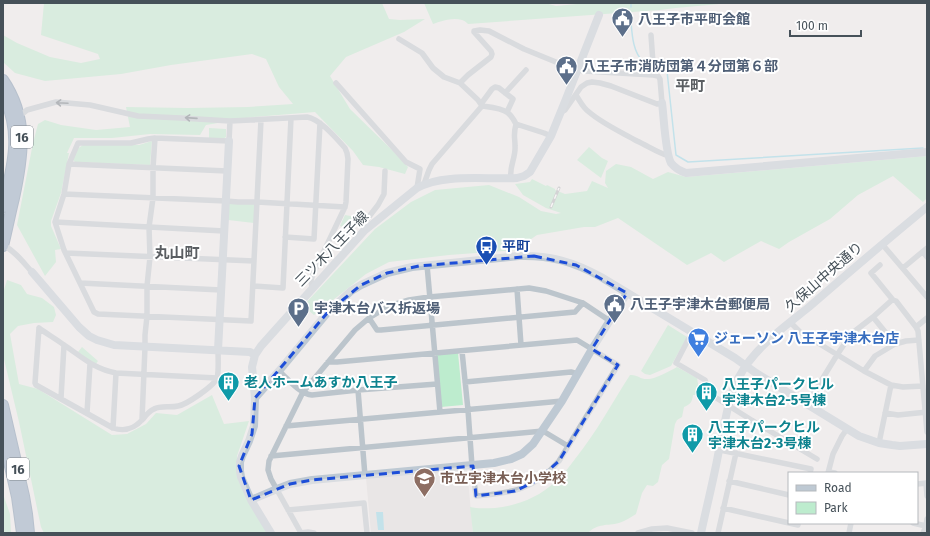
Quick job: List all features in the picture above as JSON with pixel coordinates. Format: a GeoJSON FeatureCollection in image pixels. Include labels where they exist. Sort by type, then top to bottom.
{"type":"FeatureCollection","features":[{"type":"Feature","properties":{"kind":"highway","name":"16"},"geometry":{"type":"LineString","coordinates":[[3,80],[14,99],[20,118],[22,140],[20,166],[3,245]]}},
{"type":"Feature","properties":{"kind":"highway","name":"16"},"geometry":{"type":"LineString","coordinates":[[3,95],[11,113],[15,139],[14,158],[3,207]]}},
{"type":"Feature","properties":{"kind":"highway","name":"16"},"geometry":{"type":"LineString","coordinates":[[3,405],[24,496],[29,533]]}},
{"type":"Feature","properties":{"kind":"highway","name":"16"},"geometry":{"type":"LineString","coordinates":[[3,436],[18,503],[22,533]]}},
{"type":"Feature","properties":{"kind":"street","name":"三ツ木八王子線"},"geometry":{"type":"LineString","coordinates":[[271,533],[251,500],[241,477],[239,466],[254,426],[255,398],[252,367],[255,356],[261,346],[364,231],[420,186],[438,181],[464,178],[511,178],[524,176],[530,172],[550,136],[561,112],[599,15]]}},
{"type":"Feature","properties":{"kind":"street"},"geometry":{"type":"LineString","coordinates":[[460,84],[468,75],[491,57],[492,54],[474,31],[489,31],[524,49],[578,70],[653,73],[658,76],[660,79],[669,156],[672,163],[682,172],[690,174],[927,152]]}},
{"type":"Feature","properties":{"kind":"street"},"geometry":{"type":"LineString","coordinates":[[650,35],[653,73]]}},
{"type":"Feature","properties":{"kind":"street"},"geometry":{"type":"LineString","coordinates":[[399,39],[422,53],[433,68],[444,77],[460,84],[482,105],[503,110],[511,115],[516,124],[514,135],[516,147],[510,169],[511,178]]}},
{"type":"Feature","properties":{"kind":"street"},"geometry":{"type":"LineString","coordinates":[[505,93],[526,70]]}},
{"type":"Feature","properties":{"kind":"street"},"geometry":{"type":"LineString","coordinates":[[561,112],[565,110],[581,86],[596,82],[611,86],[657,104],[662,103]]}},
{"type":"Feature","properties":{"kind":"street"},"geometry":{"type":"LineString","coordinates":[[336,83],[406,162],[420,169],[420,186]]}},
{"type":"Feature","properties":{"kind":"street"},"geometry":{"type":"LineString","coordinates":[[420,186],[432,164],[482,105],[492,89],[495,87],[499,88],[513,99],[507,112]]}},
{"type":"Feature","properties":{"kind":"street"},"geometry":{"type":"LineString","coordinates":[[576,95],[591,114],[613,128],[658,152],[669,156]]}},
{"type":"Feature","properties":{"kind":"street"},"geometry":{"type":"LineString","coordinates":[[20,118],[27,110],[56,102],[90,105],[138,116],[230,122],[307,117],[314,118],[343,145],[347,153],[348,162],[345,207],[313,274],[311,280],[312,288]]}},
{"type":"Feature","properties":{"kind":"street"},"geometry":{"type":"LineString","coordinates":[[253,286],[283,288],[291,118]]}},
{"type":"Feature","properties":{"kind":"street"},"geometry":{"type":"LineString","coordinates":[[229,141],[148,138],[131,143],[78,143],[69,164],[64,194],[55,222],[64,250],[94,312],[147,316],[251,320],[261,120]]}},
{"type":"Feature","properties":{"kind":"street"},"geometry":{"type":"LineString","coordinates":[[217,378],[107,372],[90,364],[38,328],[35,383],[39,387],[118,430],[129,429],[135,426],[148,412],[153,409],[183,405],[213,385],[217,378],[230,122]]}},
{"type":"Feature","properties":{"kind":"street"},"geometry":{"type":"LineString","coordinates":[[285,237],[314,239],[320,123]]}},
{"type":"Feature","properties":{"kind":"street"},"geometry":{"type":"LineString","coordinates":[[516,124],[550,136]]}},
{"type":"Feature","properties":{"kind":"street"},"geometry":{"type":"LineString","coordinates":[[142,420],[145,346],[144,335],[147,316],[147,286],[150,257],[149,227],[153,198],[155,138]]}},
{"type":"Feature","properties":{"kind":"street"},"geometry":{"type":"LineString","coordinates":[[69,164],[227,171]]}},
{"type":"Feature","properties":{"kind":"street"},"geometry":{"type":"LineString","coordinates":[[364,231],[364,223],[378,205],[384,194],[385,171]]}},
{"type":"Feature","properties":{"kind":"street"},"geometry":{"type":"LineString","coordinates":[[64,194],[345,207]]}},
{"type":"Feature","properties":{"kind":"street","name":"久保山中央通り"},"geometry":{"type":"LineString","coordinates":[[701,533],[733,390],[746,366],[768,341],[927,207]]}},
{"type":"Feature","properties":{"kind":"street"},"geometry":{"type":"LineString","coordinates":[[55,222],[224,231]]}},
{"type":"Feature","properties":{"kind":"street"},"geometry":{"type":"LineString","coordinates":[[882,244],[927,297]]}},
{"type":"Feature","properties":{"kind":"street"},"geometry":{"type":"LineString","coordinates":[[3,245],[15,252],[73,322],[89,336],[97,340],[114,345],[250,352],[255,356]]}},
{"type":"Feature","properties":{"kind":"street"},"geometry":{"type":"LineString","coordinates":[[903,268],[925,250],[927,257]]}},
{"type":"Feature","properties":{"kind":"street"},"geometry":{"type":"LineString","coordinates":[[66,253],[254,261]]}},
{"type":"Feature","properties":{"kind":"street"},"geometry":{"type":"LineString","coordinates":[[255,398],[328,312],[361,284],[387,273],[406,268],[519,256],[534,256],[568,262],[589,270],[735,358],[859,436],[879,443],[900,446],[927,444]]}},
{"type":"Feature","properties":{"kind":"street"},"geometry":{"type":"LineString","coordinates":[[427,265],[440,412]]}},
{"type":"Feature","properties":{"kind":"street"},"geometry":{"type":"LineString","coordinates":[[880,265],[871,273],[894,300],[896,300],[918,331],[924,364],[923,386],[927,432]]}},
{"type":"Feature","properties":{"kind":"street"},"geometry":{"type":"LineString","coordinates":[[80,283],[221,290]]}},
{"type":"Feature","properties":{"kind":"street"},"geometry":{"type":"LineString","coordinates":[[314,533],[300,533],[270,479],[268,464],[303,392],[355,330],[369,318],[389,306],[409,300],[529,288],[546,291],[583,303],[610,320]]}},
{"type":"Feature","properties":{"kind":"street"},"geometry":{"type":"LineString","coordinates":[[516,289],[521,346]]}},
{"type":"Feature","properties":{"kind":"street"},"geometry":{"type":"LineString","coordinates":[[251,500],[276,488],[312,480],[472,466],[503,462],[522,454],[533,444],[562,401],[627,293]]}},
{"type":"Feature","properties":{"kind":"street"},"geometry":{"type":"LineString","coordinates":[[807,404],[851,334],[892,300],[894,300]]}},
{"type":"Feature","properties":{"kind":"street"},"geometry":{"type":"LineString","coordinates":[[369,318],[377,330],[381,330],[575,312],[583,303]]}},
{"type":"Feature","properties":{"kind":"street"},"geometry":{"type":"LineString","coordinates":[[873,316],[896,344]]}},
{"type":"Feature","properties":{"kind":"street"},"geometry":{"type":"LineString","coordinates":[[916,327],[927,318]]}},
{"type":"Feature","properties":{"kind":"street"},"geometry":{"type":"LineString","coordinates":[[790,322],[800,332],[864,371],[891,385],[903,387],[923,386]]}},
{"type":"Feature","properties":{"kind":"street"},"geometry":{"type":"LineString","coordinates":[[689,338],[676,363],[705,380],[710,394],[817,459]]}},
{"type":"Feature","properties":{"kind":"street"},"geometry":{"type":"LineString","coordinates":[[328,362],[435,354],[462,351],[521,346],[577,340],[618,365],[559,461],[547,474],[520,489],[499,494],[476,496],[462,351]]}},
{"type":"Feature","properties":{"kind":"street"},"geometry":{"type":"LineString","coordinates":[[864,371],[875,356],[896,344],[906,341],[919,340]]}},
{"type":"Feature","properties":{"kind":"street"},"geometry":{"type":"LineString","coordinates":[[61,398],[64,345]]}},
{"type":"Feature","properties":{"kind":"street"},"geometry":{"type":"LineString","coordinates":[[87,413],[90,364]]}},
{"type":"Feature","properties":{"kind":"street"},"geometry":{"type":"LineString","coordinates":[[279,371],[303,392],[312,395],[437,384]]}},
{"type":"Feature","properties":{"kind":"street"},"geometry":{"type":"LineString","coordinates":[[465,382],[571,372],[578,374]]}},
{"type":"Feature","properties":{"kind":"street"},"geometry":{"type":"LineString","coordinates":[[113,428],[116,373]]}},
{"type":"Feature","properties":{"kind":"street"},"geometry":{"type":"LineString","coordinates":[[879,443],[891,385]]}},
{"type":"Feature","properties":{"kind":"street"},"geometry":{"type":"LineString","coordinates":[[358,390],[365,476]]}},
{"type":"Feature","properties":{"kind":"street"},"geometry":{"type":"LineString","coordinates":[[286,426],[562,401]]}},
{"type":"Feature","properties":{"kind":"street"},"geometry":{"type":"LineString","coordinates":[[885,413],[898,415],[926,412]]}},
{"type":"Feature","properties":{"kind":"street"},"geometry":{"type":"LineString","coordinates":[[829,472],[833,454],[847,429]]}},
{"type":"Feature","properties":{"kind":"street"},"geometry":{"type":"LineString","coordinates":[[271,456],[542,431],[568,446]]}},
{"type":"Feature","properties":{"kind":"street"},"geometry":{"type":"LineString","coordinates":[[720,450],[810,469],[810,472]]}},
{"type":"Feature","properties":{"kind":"street"},"geometry":{"type":"LineString","coordinates":[[718,533],[736,453]]}},
{"type":"Feature","properties":{"kind":"street"},"geometry":{"type":"LineString","coordinates":[[729,481],[788,495]]}},
{"type":"Feature","properties":{"kind":"street"},"geometry":{"type":"LineString","coordinates":[[926,483],[927,496]]}},
{"type":"Feature","properties":{"kind":"street"},"geometry":{"type":"LineString","coordinates":[[288,510],[364,503],[367,533]]}},
{"type":"Feature","properties":{"kind":"street"},"geometry":{"type":"LineString","coordinates":[[723,508],[788,523]]}},
{"type":"Feature","properties":{"kind":"street"},"geometry":{"type":"LineString","coordinates":[[923,533],[927,519]]}},
{"type":"Feature","properties":{"kind":"street"},"geometry":{"type":"LineString","coordinates":[[917,524],[926,526]]}},
{"type":"Feature","properties":{"kind":"street"},"geometry":{"type":"LineString","coordinates":[[638,533],[652,529],[667,528],[675,531],[692,533]]}},
{"type":"Feature","properties":{"kind":"highlighted area"},"geometry":{"type":"Polygon","coordinates":[[[534,256],[576,265],[627,293],[592,349],[618,365],[559,461],[536,481],[515,491],[476,496],[473,466],[312,480],[290,484],[251,500],[239,466],[252,434],[255,398],[328,312],[361,285],[387,273],[419,266],[534,256]]]}},
{"type":"Feature","properties":{"kind":"shaded area"},"geometry":{"type":"Polygon","coordinates":[[[467,469],[473,533],[371,533],[366,478],[467,469]]]}},
{"type":"Feature","properties":{"kind":"green space"},"geometry":{"type":"Polygon","coordinates":[[[44,3],[382,3],[389,19],[425,19],[404,32],[346,57],[330,76],[350,109],[408,167],[405,174],[379,167],[363,165],[353,151],[315,112],[253,117],[206,125],[200,135],[150,134],[112,138],[74,138],[67,153],[69,153],[61,193],[51,221],[51,226],[61,249],[55,250],[56,262],[45,276],[17,225],[38,124],[45,120],[61,125],[96,130],[130,127],[126,107],[248,107],[293,104],[279,87],[266,59],[252,54],[171,65],[121,74],[45,81],[15,73],[3,62],[3,35],[17,43],[50,57],[81,63],[100,59],[98,54],[41,35],[44,3]]]}},
{"type":"Feature","properties":{"kind":"green space"},"geometry":{"type":"Polygon","coordinates":[[[424,3],[545,3],[556,6],[587,3],[730,3],[660,10],[468,24],[462,20],[451,19],[433,24],[424,3]]]}},
{"type":"Feature","properties":{"kind":"green space"},"geometry":{"type":"Polygon","coordinates":[[[209,128],[226,129],[226,137],[223,139],[209,139],[209,128]]]}},
{"type":"Feature","properties":{"kind":"green space"},"geometry":{"type":"Polygon","coordinates":[[[152,141],[150,165],[75,162],[72,159],[77,149],[83,145],[139,145],[152,141]]]}},
{"type":"Feature","properties":{"kind":"green space"},"geometry":{"type":"Polygon","coordinates":[[[589,147],[608,161],[601,178],[577,160],[589,147]]]}},
{"type":"Feature","properties":{"kind":"green space"},"geometry":{"type":"Polygon","coordinates":[[[927,156],[927,198],[923,202],[893,176],[858,195],[830,219],[779,249],[761,241],[724,262],[711,253],[687,265],[618,218],[595,227],[584,227],[537,235],[517,250],[449,255],[389,262],[366,274],[314,315],[303,306],[375,229],[411,202],[435,190],[489,185],[519,197],[541,211],[556,214],[561,213],[546,208],[523,195],[515,184],[530,182],[532,179],[565,194],[587,191],[592,181],[608,188],[605,183],[606,171],[616,164],[631,167],[653,179],[668,172],[686,177],[927,156]]]}},
{"type":"Feature","properties":{"kind":"green space"},"geometry":{"type":"Polygon","coordinates":[[[229,203],[254,203],[254,223],[228,220],[229,203]]]}},
{"type":"Feature","properties":{"kind":"green space"},"geometry":{"type":"Polygon","coordinates":[[[345,215],[356,217],[348,229],[340,226],[345,215]]]}},
{"type":"Feature","properties":{"kind":"green space"},"geometry":{"type":"Polygon","coordinates":[[[7,280],[21,285],[27,294],[42,298],[54,307],[56,315],[53,322],[18,326],[10,334],[19,384],[38,389],[112,435],[127,434],[146,424],[156,413],[177,415],[212,395],[224,424],[249,421],[237,456],[239,482],[267,533],[44,533],[41,527],[3,355],[3,293],[7,280]]]}},
{"type":"Feature","properties":{"kind":"green space"},"geometry":{"type":"Polygon","coordinates":[[[668,325],[687,337],[671,366],[650,375],[645,374],[641,371],[668,325]]]}},
{"type":"Feature","properties":{"kind":"green space"},"geometry":{"type":"Polygon","coordinates":[[[82,347],[98,361],[95,365],[78,352],[82,347]]]}},
{"type":"Feature","properties":{"kind":"green space"},"geometry":{"type":"Polygon","coordinates":[[[458,353],[463,405],[441,407],[436,355],[458,353]]]}},
{"type":"Feature","properties":{"kind":"green space"},"geometry":{"type":"Polygon","coordinates":[[[677,367],[697,378],[699,389],[697,395],[693,395],[691,402],[684,407],[682,417],[677,420],[669,459],[662,465],[658,482],[653,486],[647,485],[642,493],[636,514],[619,523],[603,525],[588,533],[473,533],[470,507],[495,508],[519,503],[542,492],[561,477],[590,439],[630,375],[635,375],[643,379],[651,379],[677,367]]]}},
{"type":"Feature","properties":{"kind":"green space"},"geometry":{"type":"Polygon","coordinates":[[[3,494],[10,514],[11,533],[3,533],[3,494]]]}},
{"type":"Feature","properties":{"kind":"water"},"geometry":{"type":"Polygon","coordinates":[[[376,512],[383,512],[384,530],[378,530],[376,512]]]}},
{"type":"Feature","properties":{"kind":"waterway"},"geometry":{"type":"LineString","coordinates":[[631,22],[637,53],[643,61],[652,66]]}},
{"type":"Feature","properties":{"kind":"waterway"},"geometry":{"type":"LineString","coordinates":[[655,67],[667,71],[676,155],[688,162],[923,148]]}},
{"type":"Feature","properties":{"kind":"railway"},"geometry":{"type":"LineString","coordinates":[[551,207],[559,188]]}},
{"type":"Feature","properties":{"kind":"place","name":"八王子市平町会館"},"geometry":{"type":"Point","coordinates":[622,38]}},
{"type":"Feature","properties":{"kind":"place","name":"八王子市消防団第４分団第６部"},"geometry":{"type":"Point","coordinates":[566,86]}},
{"type":"Feature","properties":{"kind":"place","name":"平町"},"geometry":{"type":"Point","coordinates":[487,266]}},
{"type":"Feature","properties":{"kind":"place","name":"八王子宇津木台郵便局"},"geometry":{"type":"Point","coordinates":[615,324]}},
{"type":"Feature","properties":{"kind":"place","name":"宇津木台バス折返場"},"geometry":{"type":"Point","coordinates":[298,328]}},
{"type":"Feature","properties":{"kind":"place","name":"ジェーソン 八王子宇津木台店"},"geometry":{"type":"Point","coordinates":[698,358]}},
{"type":"Feature","properties":{"kind":"place","name":"老人ホームあすか八王子"},"geometry":{"type":"Point","coordinates":[228,402]}},
{"type":"Feature","properties":{"kind":"place","name":"八王子パークヒル 宇津木台2-5号棟"},"geometry":{"type":"Point","coordinates":[707,412]}},
{"type":"Feature","properties":{"kind":"place","name":"八王子パークヒル 宇津木台2-3号棟"},"geometry":{"type":"Point","coordinates":[692,454]}},
{"type":"Feature","properties":{"kind":"place","name":"市立宇津木台小学校"},"geometry":{"type":"Point","coordinates":[425,498]}},
{"type":"Feature","properties":{"kind":"district","name":"平町"},"geometry":{"type":"Point","coordinates":[690,86]}},
{"type":"Feature","properties":{"kind":"district","name":"丸山町"},"geometry":{"type":"Point","coordinates":[177,253]}}]}
